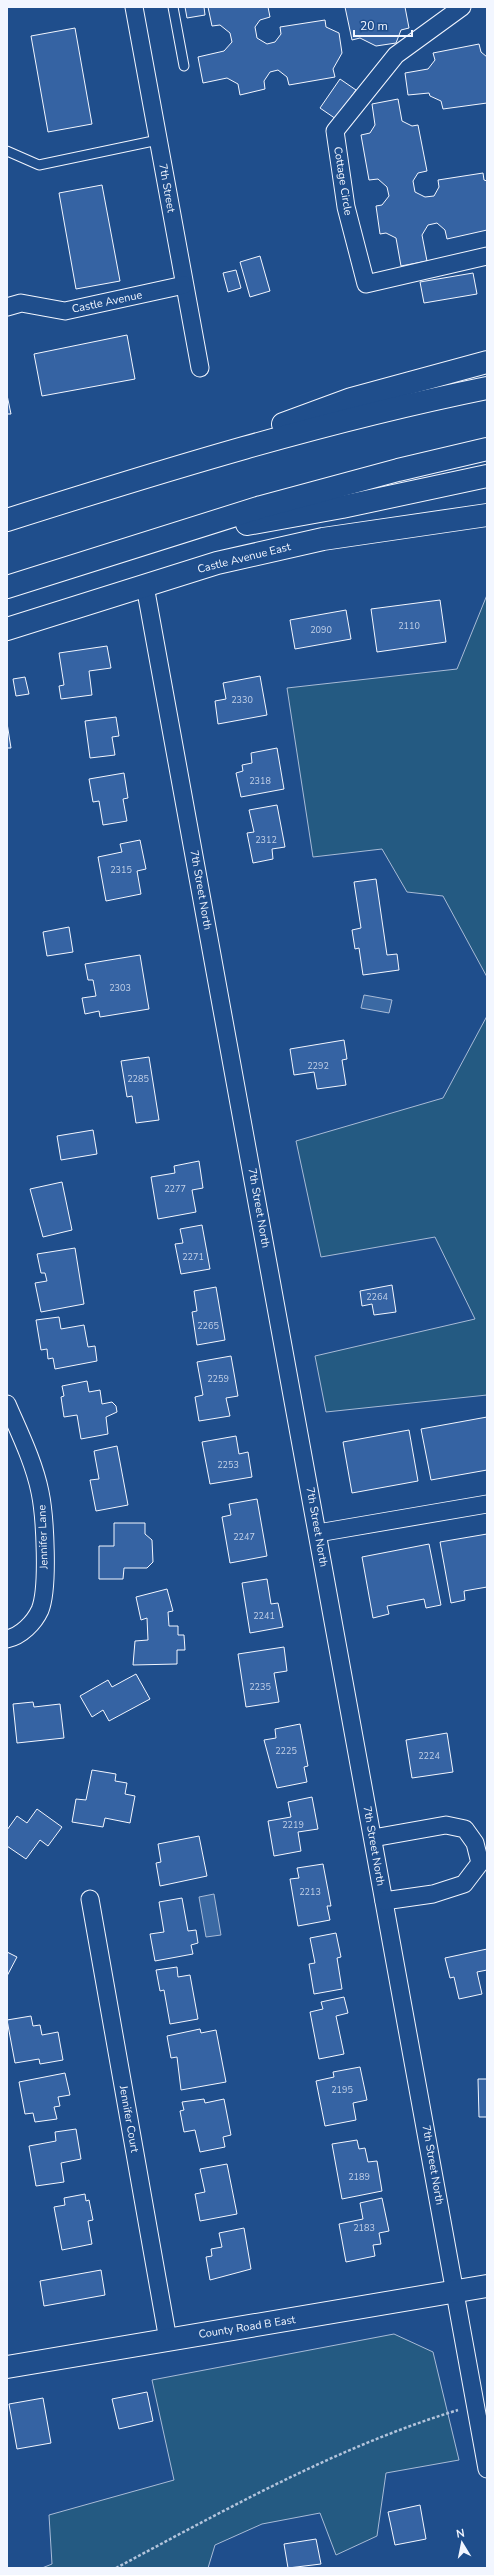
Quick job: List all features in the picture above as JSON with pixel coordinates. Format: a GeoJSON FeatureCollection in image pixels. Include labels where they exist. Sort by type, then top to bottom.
{"type":"FeatureCollection","features":[{"type":"Feature","properties":{"kind":"main road"},"geometry":{"type":"LineString","coordinates":[[144,477],[351,399],[487,362]]}},
{"type":"Feature","properties":{"kind":"main road"},"geometry":{"type":"LineString","coordinates":[[7,520],[144,477],[254,445],[395,408],[487,388]]}},
{"type":"Feature","properties":{"kind":"main road"},"geometry":{"type":"LineString","coordinates":[[7,587],[260,507],[398,470],[487,449]]}},
{"type":"Feature","properties":{"kind":"main road"},"geometry":{"type":"LineString","coordinates":[[153,540],[342,507],[487,476]]}},
{"type":"Feature","properties":{"kind":"main road","name":"Castle Avenue East"},"geometry":{"type":"LineString","coordinates":[[7,629],[217,564],[323,539],[487,515]]}},
{"type":"Feature","properties":{"kind":"main road","name":"County Road B East"},"geometry":{"type":"LineString","coordinates":[[7,2368],[487,2286]]}},
{"type":"Feature","properties":{"kind":"street","name":"7th Street"},"geometry":{"type":"LineString","coordinates":[[134,7],[200,368]]}},
{"type":"Feature","properties":{"kind":"street","name":"Cottage Circle"},"geometry":{"type":"LineString","coordinates":[[462,7],[396,55],[335,131],[346,207],[366,284],[487,256]]}},
{"type":"Feature","properties":{"kind":"street","name":"Castle Avenue"},"geometry":{"type":"LineString","coordinates":[[7,307],[22,303],[65,311],[184,285]]}},
{"type":"Feature","properties":{"kind":"street","name":"7th Street North"},"geometry":{"type":"LineString","coordinates":[[145,586],[487,2469]]}},
{"type":"Feature","properties":{"kind":"street","name":"Jennifer Lane"},"geometry":{"type":"LineString","coordinates":[[7,1404],[30,1457],[40,1492],[44,1522],[44,1594],[40,1610],[31,1624],[7,1639]]}},
{"type":"Feature","properties":{"kind":"street"},"geometry":{"type":"LineString","coordinates":[[318,1533],[487,1504]]}},
{"type":"Feature","properties":{"kind":"street"},"geometry":{"type":"LineString","coordinates":[[373,1838],[446,1825],[466,1829],[475,1843],[480,1863],[464,1884],[433,1894],[384,1901]]}},
{"type":"Feature","properties":{"kind":"street","name":"Jennifer Court"},"geometry":{"type":"LineString","coordinates":[[90,1899],[168,2340]]}},
{"type":"Feature","properties":{"kind":"lane"},"geometry":{"type":"LineString","coordinates":[[173,7],[184,66]]}},
{"type":"Feature","properties":{"kind":"lane"},"geometry":{"type":"LineString","coordinates":[[7,151],[39,165],[158,140]]}},
{"type":"Feature","properties":{"kind":"path"},"geometry":{"type":"LineString","coordinates":[[116,2568],[256,2493],[348,2451],[426,2420],[476,2405]]}},
{"type":"Feature","properties":{"kind":"shaded area"},"geometry":{"type":"Polygon","coordinates":[[[487,595],[487,977],[443,896],[407,892],[382,849],[313,857],[287,688],[457,669],[487,595]]]}},
{"type":"Feature","properties":{"kind":"shaded area"},"geometry":{"type":"Polygon","coordinates":[[[364,995],[392,1000],[389,1013],[361,1008],[364,995]]]}},
{"type":"Feature","properties":{"kind":"shaded area"},"geometry":{"type":"Polygon","coordinates":[[[487,1016],[487,1395],[326,1412],[315,1356],[475,1319],[435,1237],[321,1257],[296,1141],[443,1098],[487,1016]]]}},
{"type":"Feature","properties":{"kind":"shaded area"},"geometry":{"type":"Polygon","coordinates":[[[214,1894],[221,1935],[206,1937],[199,1897],[214,1894]]]}},
{"type":"Feature","properties":{"kind":"shaded area"},"geometry":{"type":"Polygon","coordinates":[[[394,2334],[433,2352],[459,2460],[386,2473],[377,2536],[336,2555],[320,2513],[262,2524],[215,2545],[208,2568],[42,2568],[52,2564],[49,2515],[174,2480],[152,2380],[394,2334]]]}},
{"type":"Feature","properties":{"kind":"building"},"geometry":{"type":"Polygon","coordinates":[[[185,7],[204,7],[205,15],[187,18],[185,7]]]}},
{"type":"Feature","properties":{"kind":"building"},"geometry":{"type":"Polygon","coordinates":[[[208,7],[268,7],[270,17],[260,20],[255,27],[257,38],[267,44],[275,42],[281,34],[280,27],[325,20],[326,27],[339,33],[342,53],[333,69],[335,77],[289,85],[287,77],[278,70],[270,72],[264,81],[265,89],[240,95],[238,84],[227,78],[203,83],[198,57],[224,51],[232,42],[230,33],[220,25],[212,26],[208,7]]]}},
{"type":"Feature","properties":{"kind":"building"},"geometry":{"type":"Polygon","coordinates":[[[345,7],[405,7],[409,28],[401,30],[396,43],[376,46],[360,38],[352,40],[345,7]]]}},
{"type":"Feature","properties":{"kind":"building"},"geometry":{"type":"Polygon","coordinates":[[[75,28],[92,124],[48,132],[31,36],[75,28]]]}},
{"type":"Feature","properties":{"kind":"building"},"geometry":{"type":"Polygon","coordinates":[[[479,44],[481,52],[487,57],[487,103],[443,109],[441,101],[430,96],[429,93],[408,95],[405,73],[428,69],[435,60],[433,53],[479,44]]]}},
{"type":"Feature","properties":{"kind":"building"},"geometry":{"type":"Polygon","coordinates":[[[340,79],[356,90],[336,119],[320,108],[340,79]]]}},
{"type":"Feature","properties":{"kind":"building"},"geometry":{"type":"Polygon","coordinates":[[[398,99],[402,121],[412,126],[418,125],[427,171],[418,173],[413,181],[415,192],[425,197],[434,196],[439,187],[438,180],[483,173],[484,180],[487,181],[487,230],[447,239],[445,230],[437,223],[428,225],[422,235],[427,261],[401,266],[396,238],[386,233],[380,234],[376,206],[382,205],[389,196],[387,187],[378,179],[369,180],[361,135],[370,133],[375,125],[372,104],[398,99]]]}},
{"type":"Feature","properties":{"kind":"building"},"geometry":{"type":"Polygon","coordinates":[[[102,185],[120,281],[76,289],[59,193],[102,185]]]}},
{"type":"Feature","properties":{"kind":"building"},"geometry":{"type":"Polygon","coordinates":[[[260,256],[270,291],[250,297],[240,262],[260,256]]]}},
{"type":"Feature","properties":{"kind":"building"},"geometry":{"type":"Polygon","coordinates":[[[236,270],[241,288],[228,292],[223,273],[236,270]]]}},
{"type":"Feature","properties":{"kind":"building"},"geometry":{"type":"Polygon","coordinates":[[[473,273],[477,294],[424,303],[420,282],[473,273]]]}},
{"type":"Feature","properties":{"kind":"building"},"geometry":{"type":"Polygon","coordinates":[[[127,335],[135,379],[42,396],[34,354],[127,335]]]}},
{"type":"Feature","properties":{"kind":"building"},"geometry":{"type":"Polygon","coordinates":[[[7,395],[11,414],[7,414],[7,395]]]}},
{"type":"Feature","properties":{"kind":"building"},"geometry":{"type":"Polygon","coordinates":[[[440,600],[446,642],[377,652],[371,609],[440,600]]]}},
{"type":"Feature","properties":{"kind":"building"},"geometry":{"type":"Polygon","coordinates":[[[346,610],[351,639],[295,649],[290,620],[346,610]]]}},
{"type":"Feature","properties":{"kind":"building"},"geometry":{"type":"Polygon","coordinates":[[[107,646],[111,668],[89,671],[92,695],[61,699],[59,686],[64,685],[59,653],[107,646]]]}},
{"type":"Feature","properties":{"kind":"building"},"geometry":{"type":"Polygon","coordinates":[[[260,676],[267,715],[218,724],[215,701],[226,699],[223,683],[260,676]]]}},
{"type":"Feature","properties":{"kind":"building"},"geometry":{"type":"Polygon","coordinates":[[[25,677],[29,694],[16,696],[13,679],[25,677]]]}},
{"type":"Feature","properties":{"kind":"building"},"geometry":{"type":"Polygon","coordinates":[[[116,717],[119,736],[112,737],[115,755],[90,758],[85,721],[116,717]]]}},
{"type":"Feature","properties":{"kind":"building"},"geometry":{"type":"Polygon","coordinates":[[[7,723],[11,748],[7,748],[7,723]]]}},
{"type":"Feature","properties":{"kind":"building"},"geometry":{"type":"Polygon","coordinates":[[[277,748],[284,789],[241,797],[236,773],[243,771],[242,765],[252,763],[251,753],[277,748]]]}},
{"type":"Feature","properties":{"kind":"building"},"geometry":{"type":"Polygon","coordinates":[[[124,773],[128,798],[123,799],[127,821],[103,825],[99,801],[93,802],[89,779],[124,773]]]}},
{"type":"Feature","properties":{"kind":"building"},"geometry":{"type":"Polygon","coordinates":[[[277,805],[285,847],[272,849],[273,859],[253,863],[247,833],[254,832],[249,810],[277,805]]]}},
{"type":"Feature","properties":{"kind":"building"},"geometry":{"type":"Polygon","coordinates":[[[140,840],[146,869],[137,871],[141,894],[106,901],[98,857],[122,852],[120,844],[140,840]]]}},
{"type":"Feature","properties":{"kind":"building"},"geometry":{"type":"Polygon","coordinates":[[[376,879],[387,955],[397,954],[399,970],[363,975],[359,948],[355,949],[352,930],[361,928],[354,882],[376,879]]]}},
{"type":"Feature","properties":{"kind":"building"},"geometry":{"type":"Polygon","coordinates":[[[69,927],[73,952],[47,956],[43,932],[69,927]]]}},
{"type":"Feature","properties":{"kind":"building"},"geometry":{"type":"Polygon","coordinates":[[[140,955],[149,1009],[100,1017],[99,1011],[85,1014],[82,998],[96,996],[93,980],[88,980],[85,964],[140,955]]]}},
{"type":"Feature","properties":{"kind":"building"},"geometry":{"type":"Polygon","coordinates":[[[344,1040],[347,1059],[342,1060],[346,1085],[317,1089],[314,1072],[294,1075],[290,1049],[344,1040]]]}},
{"type":"Feature","properties":{"kind":"building"},"geometry":{"type":"Polygon","coordinates":[[[149,1057],[159,1120],[136,1123],[132,1096],[127,1097],[121,1061],[149,1057]]]}},
{"type":"Feature","properties":{"kind":"building"},"geometry":{"type":"Polygon","coordinates":[[[93,1130],[97,1154],[61,1160],[57,1136],[93,1130]]]}},
{"type":"Feature","properties":{"kind":"building"},"geometry":{"type":"Polygon","coordinates":[[[199,1161],[203,1188],[192,1190],[196,1212],[158,1219],[151,1177],[175,1173],[174,1166],[199,1161]]]}},
{"type":"Feature","properties":{"kind":"building"},"geometry":{"type":"Polygon","coordinates":[[[62,1182],[72,1230],[43,1237],[30,1189],[62,1182]]]}},
{"type":"Feature","properties":{"kind":"building"},"geometry":{"type":"Polygon","coordinates":[[[202,1225],[210,1269],[181,1274],[175,1244],[183,1243],[180,1229],[202,1225]]]}},
{"type":"Feature","properties":{"kind":"building"},"geometry":{"type":"Polygon","coordinates":[[[75,1248],[84,1304],[41,1312],[35,1283],[47,1281],[45,1273],[41,1273],[37,1254],[75,1248]]]}},
{"type":"Feature","properties":{"kind":"building"},"geometry":{"type":"Polygon","coordinates":[[[392,1285],[396,1312],[374,1315],[372,1304],[362,1306],[360,1291],[392,1285]]]}},
{"type":"Feature","properties":{"kind":"building"},"geometry":{"type":"Polygon","coordinates":[[[216,1287],[225,1340],[197,1345],[192,1312],[197,1311],[194,1291],[216,1287]]]}},
{"type":"Feature","properties":{"kind":"building"},"geometry":{"type":"Polygon","coordinates":[[[59,1317],[61,1329],[84,1325],[88,1347],[95,1346],[97,1361],[55,1369],[53,1358],[48,1359],[47,1349],[41,1350],[36,1320],[59,1317]]]}},
{"type":"Feature","properties":{"kind":"building"},"geometry":{"type":"Polygon","coordinates":[[[231,1356],[238,1396],[226,1398],[230,1416],[199,1421],[195,1397],[203,1395],[197,1362],[231,1356]]]}},
{"type":"Feature","properties":{"kind":"building"},"geometry":{"type":"Polygon","coordinates":[[[87,1381],[89,1392],[100,1390],[102,1404],[112,1402],[116,1406],[117,1412],[106,1417],[108,1434],[81,1439],[77,1415],[64,1417],[61,1397],[64,1396],[62,1386],[87,1381]]]}},
{"type":"Feature","properties":{"kind":"building"},"geometry":{"type":"Polygon","coordinates":[[[487,1417],[487,1470],[431,1480],[421,1429],[487,1417]]]}},
{"type":"Feature","properties":{"kind":"building"},"geometry":{"type":"Polygon","coordinates":[[[409,1430],[418,1481],[352,1493],[343,1442],[409,1430]]]}},
{"type":"Feature","properties":{"kind":"building"},"geometry":{"type":"Polygon","coordinates":[[[236,1436],[239,1454],[248,1452],[252,1477],[210,1484],[202,1442],[236,1436]]]}},
{"type":"Feature","properties":{"kind":"building"},"geometry":{"type":"Polygon","coordinates":[[[117,1446],[128,1505],[96,1511],[90,1480],[99,1479],[94,1451],[117,1446]]]}},
{"type":"Feature","properties":{"kind":"building"},"geometry":{"type":"Polygon","coordinates":[[[257,1499],[267,1556],[230,1563],[222,1517],[231,1515],[229,1504],[257,1499]]]}},
{"type":"Feature","properties":{"kind":"building"},"geometry":{"type":"Polygon","coordinates":[[[114,1523],[145,1523],[145,1534],[152,1540],[153,1562],[147,1568],[124,1568],[123,1579],[99,1579],[99,1546],[114,1546],[114,1523]]]}},
{"type":"Feature","properties":{"kind":"building"},"geometry":{"type":"Polygon","coordinates":[[[487,1534],[487,1587],[464,1591],[465,1600],[451,1603],[440,1542],[487,1534]]]}},
{"type":"Feature","properties":{"kind":"building"},"geometry":{"type":"Polygon","coordinates":[[[429,1544],[441,1605],[426,1608],[424,1599],[387,1606],[389,1614],[373,1618],[362,1557],[429,1544]]]}},
{"type":"Feature","properties":{"kind":"building"},"geometry":{"type":"Polygon","coordinates":[[[267,1579],[271,1604],[278,1603],[283,1627],[250,1633],[242,1583],[267,1579]]]}},
{"type":"Feature","properties":{"kind":"building"},"geometry":{"type":"Polygon","coordinates":[[[167,1589],[173,1611],[168,1612],[169,1626],[178,1626],[178,1635],[184,1635],[185,1650],[177,1650],[177,1664],[133,1665],[135,1641],[148,1640],[147,1618],[141,1620],[136,1597],[167,1589]]]}},
{"type":"Feature","properties":{"kind":"building"},"geometry":{"type":"Polygon","coordinates":[[[284,1647],[287,1671],[274,1673],[279,1702],[246,1707],[238,1654],[284,1647]]]}},
{"type":"Feature","properties":{"kind":"building"},"geometry":{"type":"Polygon","coordinates":[[[136,1674],[150,1699],[109,1721],[103,1710],[92,1717],[80,1696],[108,1680],[112,1687],[136,1674]]]}},
{"type":"Feature","properties":{"kind":"building"},"geometry":{"type":"Polygon","coordinates":[[[33,1702],[34,1707],[60,1704],[64,1738],[17,1743],[13,1704],[33,1702]]]}},
{"type":"Feature","properties":{"kind":"building"},"geometry":{"type":"Polygon","coordinates":[[[300,1724],[308,1766],[304,1767],[307,1782],[277,1788],[264,1740],[276,1738],[275,1729],[300,1724]]]}},
{"type":"Feature","properties":{"kind":"building"},"geometry":{"type":"Polygon","coordinates":[[[447,1733],[453,1772],[412,1778],[406,1740],[447,1733]]]}},
{"type":"Feature","properties":{"kind":"building"},"geometry":{"type":"Polygon","coordinates":[[[92,1770],[116,1774],[115,1781],[127,1783],[125,1794],[135,1796],[130,1823],[105,1818],[103,1827],[72,1822],[76,1799],[86,1800],[92,1770]]]}},
{"type":"Feature","properties":{"kind":"building"},"geometry":{"type":"Polygon","coordinates":[[[312,1797],[318,1829],[298,1832],[301,1851],[274,1856],[268,1821],[291,1817],[288,1802],[312,1797]]]}},
{"type":"Feature","properties":{"kind":"building"},"geometry":{"type":"Polygon","coordinates":[[[37,1809],[62,1827],[48,1846],[40,1840],[26,1859],[7,1846],[7,1830],[17,1816],[27,1823],[37,1809]]]}},
{"type":"Feature","properties":{"kind":"building"},"geometry":{"type":"Polygon","coordinates":[[[199,1836],[207,1876],[160,1886],[156,1863],[161,1862],[158,1844],[199,1836]]]}},
{"type":"Feature","properties":{"kind":"building"},"geometry":{"type":"Polygon","coordinates":[[[323,1864],[331,1906],[327,1906],[330,1920],[298,1926],[290,1879],[299,1878],[297,1868],[323,1864]]]}},
{"type":"Feature","properties":{"kind":"building"},"geometry":{"type":"Polygon","coordinates":[[[182,1898],[188,1931],[196,1930],[198,1943],[191,1945],[193,1954],[155,1961],[150,1934],[164,1932],[159,1902],[182,1898]]]}},
{"type":"Feature","properties":{"kind":"building"},"geometry":{"type":"Polygon","coordinates":[[[336,1933],[341,1957],[337,1958],[342,1989],[314,1994],[309,1964],[315,1963],[310,1938],[336,1933]]]}},
{"type":"Feature","properties":{"kind":"building"},"geometry":{"type":"Polygon","coordinates":[[[487,1949],[487,1970],[477,1972],[482,1994],[459,1999],[454,1977],[450,1978],[445,1958],[487,1949]]]}},
{"type":"Feature","properties":{"kind":"building"},"geometry":{"type":"Polygon","coordinates":[[[7,1952],[17,1957],[7,1976],[7,1952]]]}},
{"type":"Feature","properties":{"kind":"building"},"geometry":{"type":"Polygon","coordinates":[[[177,1967],[178,1977],[190,1975],[198,2019],[170,2024],[164,1990],[160,1991],[156,1970],[177,1967]]]}},
{"type":"Feature","properties":{"kind":"building"},"geometry":{"type":"Polygon","coordinates":[[[344,1997],[348,2013],[336,2016],[344,2054],[319,2059],[310,2012],[323,2009],[321,2002],[344,1997]]]}},
{"type":"Feature","properties":{"kind":"building"},"geometry":{"type":"Polygon","coordinates":[[[31,2016],[33,2026],[40,2025],[42,2035],[58,2032],[63,2060],[40,2064],[39,2059],[15,2063],[7,2020],[31,2016]]]}},
{"type":"Feature","properties":{"kind":"building"},"geometry":{"type":"Polygon","coordinates":[[[200,2029],[201,2033],[216,2030],[226,2082],[181,2090],[177,2057],[171,2058],[167,2036],[200,2029]]]}},
{"type":"Feature","properties":{"kind":"building"},"geometry":{"type":"Polygon","coordinates":[[[360,2067],[367,2100],[353,2103],[356,2120],[325,2126],[316,2081],[334,2077],[333,2072],[360,2067]]]}},
{"type":"Feature","properties":{"kind":"building"},"geometry":{"type":"Polygon","coordinates":[[[65,2073],[70,2095],[58,2097],[60,2106],[54,2107],[57,2119],[35,2122],[33,2113],[25,2114],[19,2082],[65,2073]]]}},
{"type":"Feature","properties":{"kind":"building"},"geometry":{"type":"Polygon","coordinates":[[[478,2079],[487,2079],[487,2117],[479,2117],[478,2079]]]}},
{"type":"Feature","properties":{"kind":"building"},"geometry":{"type":"Polygon","coordinates":[[[204,2099],[205,2103],[224,2099],[231,2135],[223,2137],[225,2147],[200,2152],[195,2130],[184,2132],[180,2111],[184,2110],[182,2102],[204,2099]]]}},
{"type":"Feature","properties":{"kind":"building"},"geometry":{"type":"Polygon","coordinates":[[[76,2129],[81,2159],[61,2163],[64,2182],[36,2186],[29,2146],[56,2141],[55,2132],[76,2129]]]}},
{"type":"Feature","properties":{"kind":"building"},"geometry":{"type":"Polygon","coordinates":[[[357,2140],[359,2149],[365,2148],[368,2162],[377,2161],[382,2191],[342,2199],[332,2144],[357,2140]]]}},
{"type":"Feature","properties":{"kind":"building"},"geometry":{"type":"Polygon","coordinates":[[[227,2164],[237,2214],[200,2221],[195,2194],[205,2192],[200,2169],[227,2164]]]}},
{"type":"Feature","properties":{"kind":"building"},"geometry":{"type":"Polygon","coordinates":[[[85,2194],[86,2201],[89,2200],[93,2220],[88,2221],[92,2244],[62,2250],[54,2207],[65,2205],[64,2198],[85,2194]]]}},
{"type":"Feature","properties":{"kind":"building"},"geometry":{"type":"Polygon","coordinates":[[[382,2198],[389,2231],[379,2233],[381,2244],[373,2245],[375,2256],[346,2262],[339,2224],[363,2219],[360,2203],[382,2198]]]}},
{"type":"Feature","properties":{"kind":"building"},"geometry":{"type":"Polygon","coordinates":[[[244,2228],[251,2269],[210,2280],[206,2257],[212,2256],[211,2249],[222,2247],[219,2233],[244,2228]]]}},
{"type":"Feature","properties":{"kind":"building"},"geometry":{"type":"Polygon","coordinates":[[[101,2270],[105,2295],[44,2306],[40,2281],[101,2270]]]}},
{"type":"Feature","properties":{"kind":"building"},"geometry":{"type":"Polygon","coordinates":[[[147,2392],[153,2421],[119,2429],[112,2399],[147,2392]]]}},
{"type":"Feature","properties":{"kind":"building"},"geometry":{"type":"Polygon","coordinates":[[[43,2398],[51,2443],[17,2449],[9,2404],[43,2398]]]}},
{"type":"Feature","properties":{"kind":"building"},"geometry":{"type":"Polygon","coordinates":[[[420,2505],[426,2539],[395,2545],[388,2512],[420,2505]]]}},
{"type":"Feature","properties":{"kind":"building"},"geometry":{"type":"Polygon","coordinates":[[[316,2539],[321,2564],[288,2568],[284,2544],[316,2539]]]}}]}
